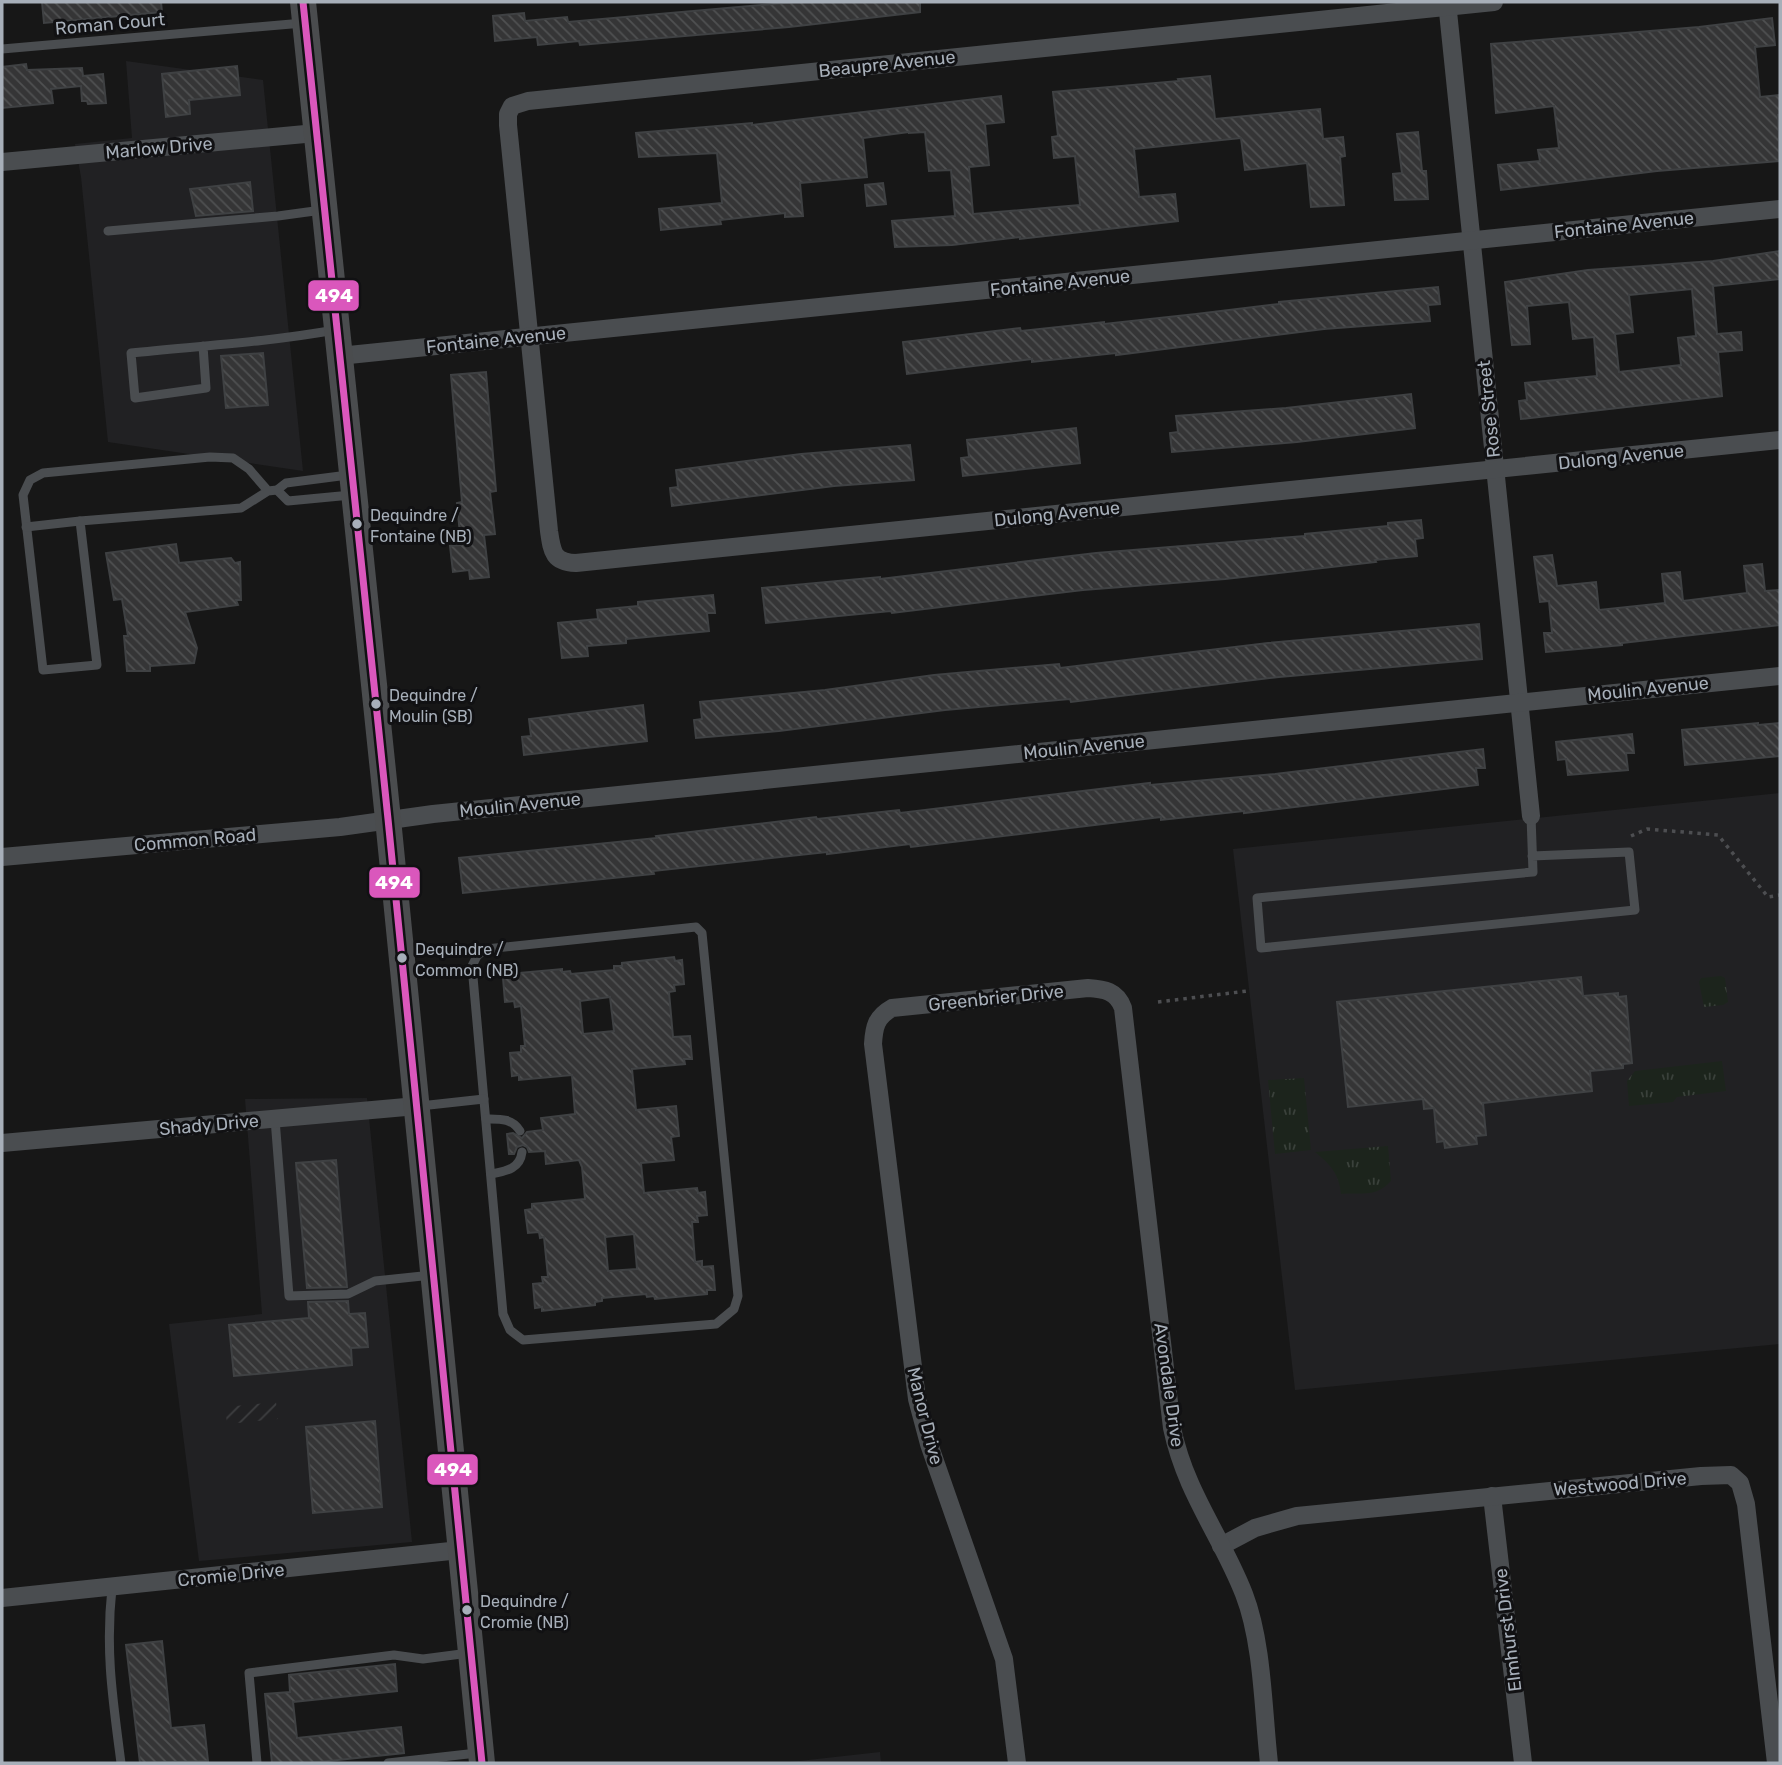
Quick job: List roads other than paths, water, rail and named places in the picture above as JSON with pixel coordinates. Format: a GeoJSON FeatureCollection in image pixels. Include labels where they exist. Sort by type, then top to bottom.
{"type":"FeatureCollection","features":[{"type":"Feature","properties":{"kind":"main road"},"geometry":{"type":"LineString","coordinates":[[304,12],[388,819],[481,1758]]}},
{"type":"Feature","properties":{"kind":"street","name":"Beaupre Avenue"},"geometry":{"type":"LineString","coordinates":[[531,336],[508,125],[508,114],[512,106],[519,102],[1448,4],[1494,2]]}},
{"type":"Feature","properties":{"kind":"street","name":"Rose Street"},"geometry":{"type":"LineString","coordinates":[[1448,4],[1531,816]]}},
{"type":"Feature","properties":{"kind":"street","name":"Marlow Drive"},"geometry":{"type":"LineString","coordinates":[[2,162],[316,133]]}},
{"type":"Feature","properties":{"kind":"street","name":"Fontaine Avenue"},"geometry":{"type":"LineString","coordinates":[[339,356],[1780,209]]}},
{"type":"Feature","properties":{"kind":"street","name":"Dulong Avenue"},"geometry":{"type":"LineString","coordinates":[[531,336],[549,531],[554,553],[565,563],[1780,440]]}},
{"type":"Feature","properties":{"kind":"street","name":"Moulin Avenue"},"geometry":{"type":"LineString","coordinates":[[388,819],[1780,676]]}},
{"type":"Feature","properties":{"kind":"street","name":"Common Road"},"geometry":{"type":"LineString","coordinates":[[2,858],[340,827],[388,819]]}},
{"type":"Feature","properties":{"kind":"street","name":"Greenbrier Drive"},"geometry":{"type":"LineString","coordinates":[[878,1018],[892,1008],[1088,988],[1115,995]]}},
{"type":"Feature","properties":{"kind":"street","name":"Avondale Drive"},"geometry":{"type":"LineString","coordinates":[[1115,995],[1120,1001],[1125,1018],[1172,1428],[1188,1481],[1245,1597],[1252,1622],[1269,1763]]}},
{"type":"Feature","properties":{"kind":"street","name":"Manor Drive"},"geometry":{"type":"LineString","coordinates":[[878,1018],[873,1044],[916,1399],[929,1444],[1004,1659],[1017,1763]]}},
{"type":"Feature","properties":{"kind":"street","name":"Shady Drive"},"geometry":{"type":"LineString","coordinates":[[2,1143],[417,1106]]}},
{"type":"Feature","properties":{"kind":"street","name":"Westwood Drive"},"geometry":{"type":"LineString","coordinates":[[1221,1546],[1255,1528],[1297,1516],[1731,1475],[1740,1483],[1746,1504],[1776,1763]]}},
{"type":"Feature","properties":{"kind":"street","name":"Elmhurst Drive"},"geometry":{"type":"LineString","coordinates":[[1492,1496],[1523,1763]]}},
{"type":"Feature","properties":{"kind":"street","name":"Cromie Drive"},"geometry":{"type":"LineString","coordinates":[[2,1598],[460,1550]]}},
{"type":"Feature","properties":{"kind":"lane","name":"Roman Court"},"geometry":{"type":"LineString","coordinates":[[2,49],[304,12]]}},
{"type":"Feature","properties":{"kind":"lane"},"geometry":{"type":"LineString","coordinates":[[108,231],[278,216],[324,209]]}},
{"type":"Feature","properties":{"kind":"lane"},"geometry":{"type":"LineString","coordinates":[[203,346],[206,388],[135,398],[131,353],[203,346],[289,338],[337,330]]}},
{"type":"Feature","properties":{"kind":"lane"},"geometry":{"type":"LineString","coordinates":[[80,522],[97,665],[43,670],[23,495],[30,480],[43,473],[210,457],[233,458],[288,501],[353,485]]}},
{"type":"Feature","properties":{"kind":"lane"},"geometry":{"type":"LineString","coordinates":[[26,527],[241,508],[286,483],[353,485]]}},
{"type":"Feature","properties":{"kind":"lane"},"geometry":{"type":"LineString","coordinates":[[1531,816],[1532,856],[1533,872],[1257,898],[1261,948],[1635,910],[1629,852],[1532,856]]}},
{"type":"Feature","properties":{"kind":"lane"},"geometry":{"type":"LineString","coordinates":[[696,927],[702,933],[705,960],[738,1296],[734,1309],[716,1324],[523,1340],[510,1330],[503,1314],[486,1119],[472,966],[477,956],[486,949],[696,927]]}},
{"type":"Feature","properties":{"kind":"lane"},"geometry":{"type":"LineString","coordinates":[[417,1106],[484,1100]]}},
{"type":"Feature","properties":{"kind":"lane"},"geometry":{"type":"LineString","coordinates":[[275,1119],[289,1296],[348,1294],[375,1281],[433,1274]]}},
{"type":"Feature","properties":{"kind":"lane"},"geometry":{"type":"LineString","coordinates":[[486,1119],[507,1119],[520,1131]]}},
{"type":"Feature","properties":{"kind":"lane"},"geometry":{"type":"LineString","coordinates":[[491,1174],[516,1166],[521,1160],[522,1152]]}},
{"type":"Feature","properties":{"kind":"lane"},"geometry":{"type":"LineString","coordinates":[[112,1588],[108,1619],[108,1661],[121,1763]]}},
{"type":"Feature","properties":{"kind":"lane"},"geometry":{"type":"LineString","coordinates":[[257,1763],[248,1673],[394,1656],[423,1659],[470,1653]]}},
{"type":"Feature","properties":{"kind":"lane"},"geometry":{"type":"LineString","coordinates":[[388,1763],[481,1758]]}},
{"type":"Feature","properties":{"kind":"place","name":"Dequindre / Fontaine (NB)"},"geometry":{"type":"Point","coordinates":[357,524]}},
{"type":"Feature","properties":{"kind":"place","name":"Dequindre / Moulin (SB)"},"geometry":{"type":"Point","coordinates":[376,704]}},
{"type":"Feature","properties":{"kind":"place","name":"Dequindre / Common (NB)"},"geometry":{"type":"Point","coordinates":[402,958]}},
{"type":"Feature","properties":{"kind":"place","name":"Dequindre / Cromie (NB)"},"geometry":{"type":"Point","coordinates":[467,1610]}}]}
